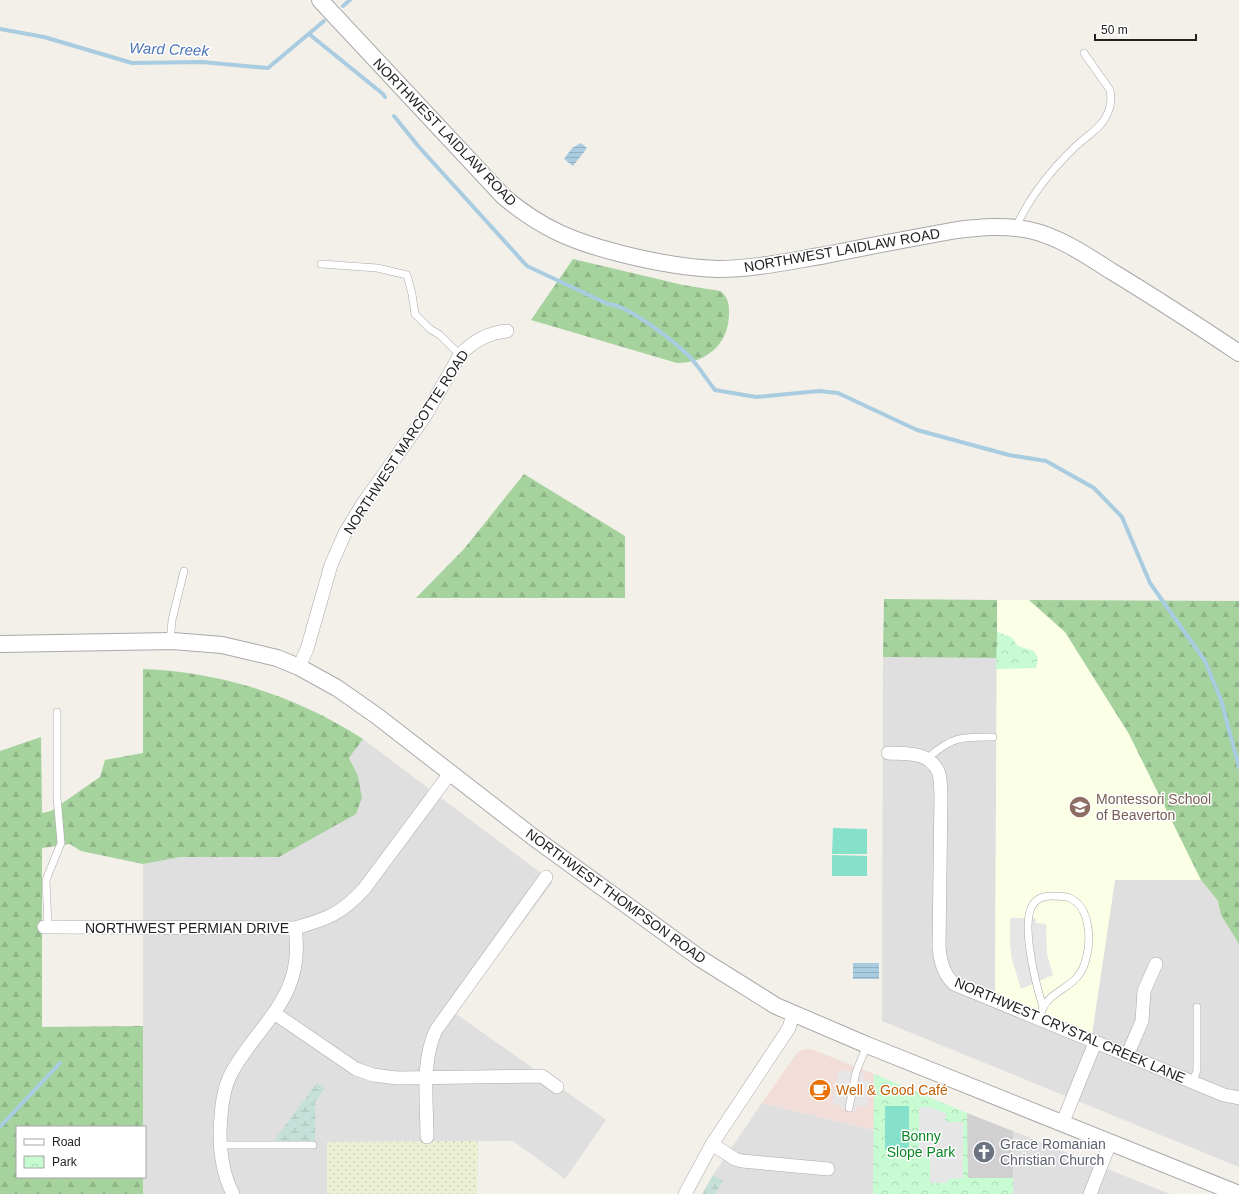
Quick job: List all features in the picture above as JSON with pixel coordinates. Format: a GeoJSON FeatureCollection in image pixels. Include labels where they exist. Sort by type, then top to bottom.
{"type":"FeatureCollection","features":[{"type":"Feature","properties":{"kind":"street","name":"NORTHWEST LAIDLAW ROAD"},"geometry":{"type":"LineString","coordinates":[[320,0],[504,197],[538,224],[582,243],[662,263],[702,268],[737,268],[791,261],[976,227],[1031,230],[1050,237],[1090,258],[1239,353]]}},
{"type":"Feature","properties":{"kind":"street","name":"NORTHWEST MARCOTTE ROAD"},"geometry":{"type":"LineString","coordinates":[[299,667],[307,649],[331,565],[345,534],[362,505],[425,416],[460,355],[467,347],[489,334],[506,331]]}},
{"type":"Feature","properties":{"kind":"street","name":"NORTHWEST THOMPSON ROAD"},"geometry":{"type":"LineString","coordinates":[[0,644],[170,641],[242,648],[278,658],[299,667],[337,688],[378,716],[544,845],[694,954],[738,983],[793,1014],[1234,1193]]}},
{"type":"Feature","properties":{"kind":"street"},"geometry":{"type":"LineString","coordinates":[[888,753],[915,754],[928,758]]}},
{"type":"Feature","properties":{"kind":"street","name":"NORTHWEST CRYSTAL CREEK LANE"},"geometry":{"type":"LineString","coordinates":[[928,758],[939,772],[941,793],[940,948],[941,964],[946,976],[954,984],[1042,1013],[1095,1043],[1224,1095],[1239,1098]]}},
{"type":"Feature","properties":{"kind":"street","name":"NORTHWEST PERMIAN DRIVE"},"geometry":{"type":"LineString","coordinates":[[46,927],[295,928],[324,920],[349,905],[364,889],[451,772]]}},
{"type":"Feature","properties":{"kind":"street"},"geometry":{"type":"LineString","coordinates":[[427,1137],[427,1078],[429,1049],[436,1030],[546,877]]}},
{"type":"Feature","properties":{"kind":"street"},"geometry":{"type":"LineString","coordinates":[[233,1194],[226,1178],[221,1145],[223,1101],[232,1072],[286,994],[295,970],[297,946],[295,928]]}},
{"type":"Feature","properties":{"kind":"street"},"geometry":{"type":"LineString","coordinates":[[1127,1056],[1142,1021],[1144,991],[1156,964]]}},
{"type":"Feature","properties":{"kind":"street"},"geometry":{"type":"LineString","coordinates":[[274,1013],[356,1069],[384,1077],[427,1078],[542,1076],[557,1087]]}},
{"type":"Feature","properties":{"kind":"street"},"geometry":{"type":"LineString","coordinates":[[685,1194],[712,1144],[789,1028],[793,1014]]}},
{"type":"Feature","properties":{"kind":"street"},"geometry":{"type":"LineString","coordinates":[[1062,1124],[1095,1043]]}},
{"type":"Feature","properties":{"kind":"street"},"geometry":{"type":"LineString","coordinates":[[1090,1194],[1110,1143]]}},
{"type":"Feature","properties":{"kind":"street"},"geometry":{"type":"LineString","coordinates":[[712,1144],[734,1159],[742,1161],[828,1169]]}},
{"type":"Feature","properties":{"kind":"lane"},"geometry":{"type":"LineString","coordinates":[[1016,228],[1035,190],[1075,147],[1099,126],[1107,114],[1111,97],[1110,90],[1084,53]]}},
{"type":"Feature","properties":{"kind":"lane"},"geometry":{"type":"LineString","coordinates":[[320,264],[377,268],[407,275],[415,314],[430,329],[440,334],[460,355]]}},
{"type":"Feature","properties":{"kind":"lane"},"geometry":{"type":"LineString","coordinates":[[170,641],[172,620],[184,570]]}},
{"type":"Feature","properties":{"kind":"lane"},"geometry":{"type":"LineString","coordinates":[[46,927],[46,880],[60,843],[57,797],[57,712]]}},
{"type":"Feature","properties":{"kind":"lane"},"geometry":{"type":"LineString","coordinates":[[928,758],[952,740],[974,737],[993,737]]}},
{"type":"Feature","properties":{"kind":"lane"},"geometry":{"type":"LineString","coordinates":[[1048,896],[1070,898],[1077,903],[1083,911],[1088,925],[1086,958],[1078,977],[1042,1013],[1033,968],[1028,923],[1029,912],[1032,904],[1039,898],[1048,896]]}},
{"type":"Feature","properties":{"kind":"lane"},"geometry":{"type":"LineString","coordinates":[[1193,1082],[1197,1070],[1197,1007]]}},
{"type":"Feature","properties":{"kind":"lane"},"geometry":{"type":"LineString","coordinates":[[849,1108],[856,1072],[867,1045]]}},
{"type":"Feature","properties":{"kind":"lane"},"geometry":{"type":"LineString","coordinates":[[221,1145],[313,1145]]}},
{"type":"Feature","properties":{"kind":"shaded area"},"geometry":{"type":"Polygon","coordinates":[[[581,143],[587,148],[573,166],[564,159],[572,148],[581,143]]]}},
{"type":"Feature","properties":{"kind":"shaded area","name":"Montessori School of Beaverton"},"geometry":{"type":"Polygon","coordinates":[[[997,600],[1029,600],[1065,632],[1129,734],[1201,880],[1115,880],[1092,1034],[995,994],[997,600]]]}},
{"type":"Feature","properties":{"kind":"shaded area"},"geometry":{"type":"Polygon","coordinates":[[[883,657],[997,658],[995,994],[1092,1033],[1115,880],[1201,880],[1218,901],[1221,915],[1239,944],[1239,1167],[882,1021],[883,657]]]}},
{"type":"Feature","properties":{"kind":"shaded area"},"geometry":{"type":"Polygon","coordinates":[[[363,739],[553,882],[455,1013],[606,1120],[565,1179],[513,1141],[328,1142],[327,1194],[143,1194],[143,1178],[146,1178],[146,1126],[143,1126],[143,864],[181,857],[358,776],[349,758],[363,739]],[[325,1090],[273,1142],[315,1142],[315,1103],[325,1090]]]}},
{"type":"Feature","properties":{"kind":"shaded area"},"geometry":{"type":"Polygon","coordinates":[[[1010,918],[1035,918],[1036,923],[1046,924],[1047,954],[1053,975],[1021,989],[1012,960],[1010,944],[1010,918]]]}},
{"type":"Feature","properties":{"kind":"shaded area"},"geometry":{"type":"Polygon","coordinates":[[[853,963],[879,963],[879,979],[853,979],[853,963]]]}},
{"type":"Feature","properties":{"kind":"shaded area"},"geometry":{"type":"Polygon","coordinates":[[[805,1049],[811,1049],[874,1074],[874,1130],[762,1103],[797,1053],[805,1049]]]}},
{"type":"Feature","properties":{"kind":"shaded area"},"geometry":{"type":"Polygon","coordinates":[[[839,1070],[864,1073],[863,1080],[871,1081],[867,1107],[857,1106],[856,1111],[841,1109],[841,1106],[832,1103],[839,1070]]]}},
{"type":"Feature","properties":{"kind":"shaded area"},"geometry":{"type":"Polygon","coordinates":[[[762,1103],[874,1130],[874,1194],[715,1194],[722,1181],[713,1175],[762,1103]]]}},
{"type":"Feature","properties":{"kind":"shaded area"},"geometry":{"type":"Polygon","coordinates":[[[919,1107],[931,1107],[947,1114],[945,1119],[947,1122],[963,1122],[963,1178],[950,1179],[946,1183],[930,1183],[930,1157],[919,1157],[919,1107]]]}},
{"type":"Feature","properties":{"kind":"shaded area"},"geometry":{"type":"Polygon","coordinates":[[[967,1113],[1013,1131],[1013,1178],[967,1178],[967,1113]]]}},
{"type":"Feature","properties":{"kind":"shaded area"},"geometry":{"type":"Polygon","coordinates":[[[1013,1131],[1170,1194],[1013,1194],[1013,1131]]]}},
{"type":"Feature","properties":{"kind":"shaded area"},"geometry":{"type":"Polygon","coordinates":[[[478,1141],[477,1194],[327,1194],[327,1142],[478,1141]]]}},
{"type":"Feature","properties":{"kind":"green space"},"geometry":{"type":"Polygon","coordinates":[[[573,259],[683,285],[720,291],[728,300],[729,306],[728,324],[721,342],[707,355],[688,362],[677,363],[531,320],[573,259]]]}},
{"type":"Feature","properties":{"kind":"green space"},"geometry":{"type":"Polygon","coordinates":[[[524,474],[625,536],[625,598],[416,598],[464,549],[524,474]]]}},
{"type":"Feature","properties":{"kind":"green space"},"geometry":{"type":"Polygon","coordinates":[[[884,599],[997,600],[997,658],[883,657],[884,599]]]}},
{"type":"Feature","properties":{"kind":"green space"},"geometry":{"type":"Polygon","coordinates":[[[1029,600],[1239,601],[1239,944],[1221,915],[1218,901],[1201,880],[1129,734],[1065,632],[1029,600]]]}},
{"type":"Feature","properties":{"kind":"green space"},"geometry":{"type":"Polygon","coordinates":[[[997,632],[1011,637],[1018,646],[1034,651],[1038,658],[1036,668],[996,669],[997,632]]]}},
{"type":"Feature","properties":{"kind":"green space"},"geometry":{"type":"Polygon","coordinates":[[[143,669],[201,675],[258,689],[285,699],[312,710],[363,739],[349,758],[358,776],[362,798],[356,814],[279,857],[181,857],[143,864],[81,851],[70,844],[42,848],[42,1027],[143,1026],[143,1126],[16,1126],[16,1178],[143,1178],[143,1194],[0,1194],[0,751],[41,737],[42,813],[51,811],[100,777],[105,760],[143,753],[143,669]]]}},
{"type":"Feature","properties":{"kind":"green space"},"geometry":{"type":"Polygon","coordinates":[[[833,828],[867,829],[867,854],[832,854],[833,828]]]}},
{"type":"Feature","properties":{"kind":"green space"},"geometry":{"type":"Polygon","coordinates":[[[832,855],[867,856],[867,876],[832,876],[832,855]]]}},
{"type":"Feature","properties":{"kind":"green space","name":"Bonny Slope Park"},"geometry":{"type":"Polygon","coordinates":[[[874,1074],[967,1113],[968,1178],[1013,1178],[1013,1194],[873,1194],[874,1074]]]}},
{"type":"Feature","properties":{"kind":"green space"},"geometry":{"type":"Polygon","coordinates":[[[317,1083],[325,1089],[315,1103],[315,1142],[273,1142],[317,1083]]]}},
{"type":"Feature","properties":{"kind":"green space"},"geometry":{"type":"Polygon","coordinates":[[[885,1106],[909,1106],[909,1150],[885,1150],[885,1106]]]}},
{"type":"Feature","properties":{"kind":"green space"},"geometry":{"type":"Polygon","coordinates":[[[713,1175],[723,1181],[715,1194],[702,1194],[713,1175]]]}},
{"type":"Feature","properties":{"kind":"waterway","name":"Ward Creek"},"geometry":{"type":"LineString","coordinates":[[343,6],[350,0]]}},
{"type":"Feature","properties":{"kind":"waterway","name":"Ward Creek"},"geometry":{"type":"LineString","coordinates":[[0,29],[44,37],[132,63],[202,62],[268,68],[324,21]]}},
{"type":"Feature","properties":{"kind":"waterway"},"geometry":{"type":"LineString","coordinates":[[309,34],[385,97]]}},
{"type":"Feature","properties":{"kind":"waterway"},"geometry":{"type":"LineString","coordinates":[[394,116],[419,147],[527,266],[637,316],[670,340],[690,357],[715,390],[756,397],[819,391],[838,393],[917,430],[1009,455],[1046,461],[1094,488],[1122,517],[1150,583],[1205,661],[1221,700],[1239,767]]}},
{"type":"Feature","properties":{"kind":"waterway"},"geometry":{"type":"LineString","coordinates":[[0,1127],[60,1063]]}},
{"type":"Feature","properties":{"kind":"place","name":"Montessori School of Beaverton"},"geometry":{"type":"Point","coordinates":[1080,807]}},
{"type":"Feature","properties":{"kind":"place","name":"Well & Good Café"},"geometry":{"type":"Point","coordinates":[820,1090]}},
{"type":"Feature","properties":{"kind":"place","name":"Grace Romanian Christian Church"},"geometry":{"type":"Point","coordinates":[984,1152]}}]}
